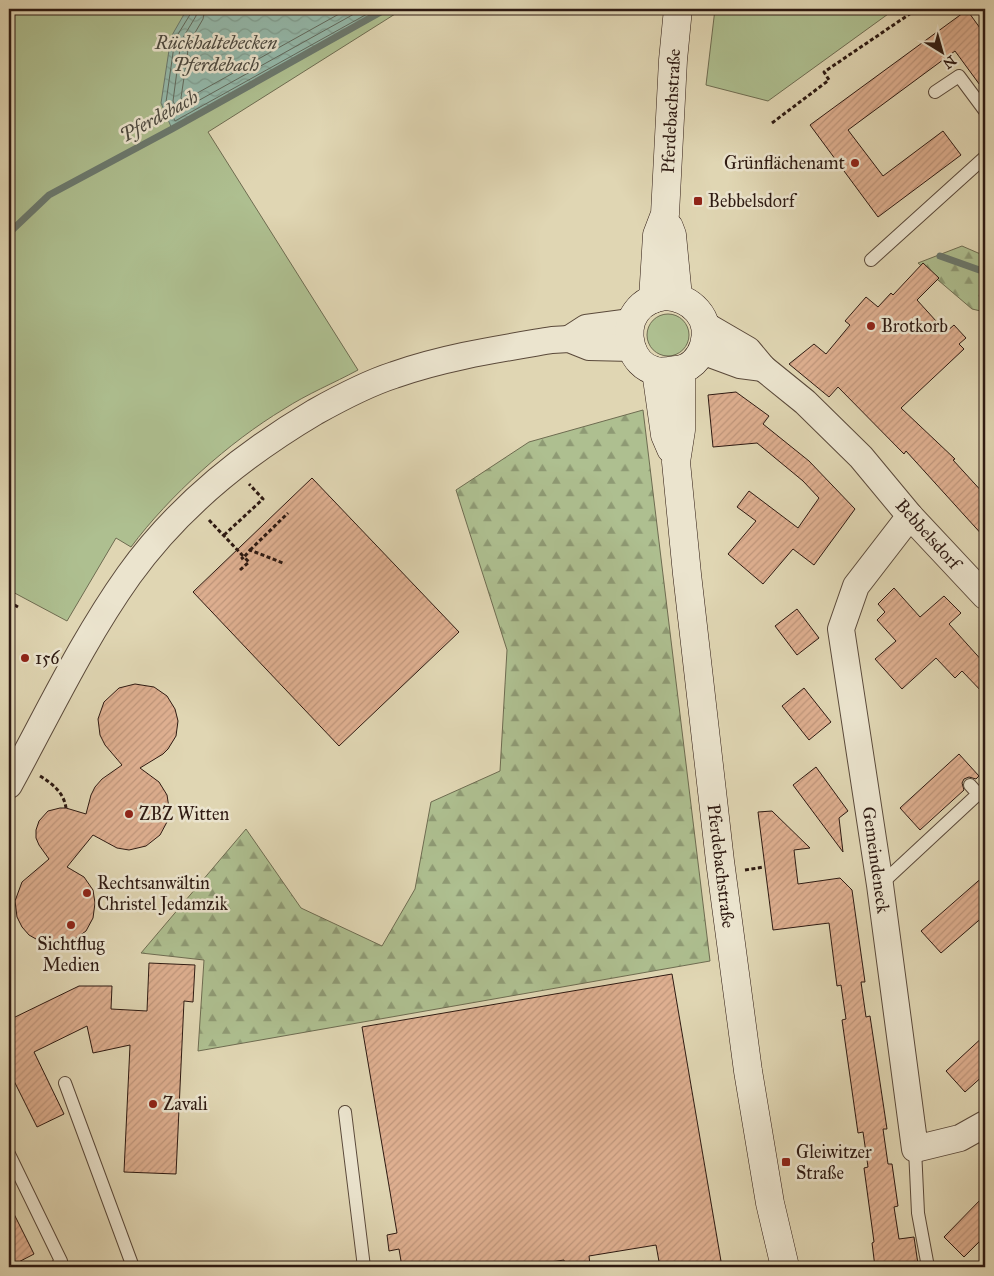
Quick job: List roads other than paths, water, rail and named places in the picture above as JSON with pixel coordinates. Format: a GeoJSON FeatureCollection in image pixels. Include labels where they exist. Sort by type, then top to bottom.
{"type":"FeatureCollection","features":[{"type":"Feature","properties":{"kind":"main road","name":"Pferdebachstraße"},"geometry":{"type":"LineString","coordinates":[[665,298],[657,236],[665,214],[672,78],[678,9]]}},
{"type":"Feature","properties":{"kind":"main road"},"geometry":{"type":"LineString","coordinates":[[665,298],[690,303],[699,312],[704,338],[690,366],[668,371],[644,364],[637,357],[631,335],[636,311],[665,298]]}},
{"type":"Feature","properties":{"kind":"main road","name":"Pferdebachstraße"},"geometry":{"type":"LineString","coordinates":[[668,371],[681,430],[676,462],[686,574],[730,937],[770,1203],[785,1267]]}},
{"type":"Feature","properties":{"kind":"street"},"geometry":{"type":"LineString","coordinates":[[14,775],[81,649],[129,575],[159,538],[193,503],[233,468],[295,424],[341,398],[381,379],[456,357],[514,346],[570,339],[586,328],[631,335]]}},
{"type":"Feature","properties":{"kind":"street","name":"Bebbelsdorf"},"geometry":{"type":"LineString","coordinates":[[704,338],[748,350],[763,368],[805,402],[861,457],[910,516],[985,596]]}},
{"type":"Feature","properties":{"kind":"street","name":"Gemeindeneck"},"geometry":{"type":"LineString","coordinates":[[910,516],[856,586],[842,629],[880,885],[916,1149]]}},
{"type":"Feature","properties":{"kind":"street"},"geometry":{"type":"LineString","coordinates":[[916,1149],[960,1138],[985,1124]]}},
{"type":"Feature","properties":{"kind":"lane"},"geometry":{"type":"LineString","coordinates":[[935,92],[959,76],[985,110]]}},
{"type":"Feature","properties":{"kind":"lane"},"geometry":{"type":"LineString","coordinates":[[872,260],[985,157]]}},
{"type":"Feature","properties":{"kind":"lane"},"geometry":{"type":"LineString","coordinates":[[880,885],[978,794],[970,784]]}},
{"type":"Feature","properties":{"kind":"lane"},"geometry":{"type":"LineString","coordinates":[[65,1083],[133,1267]]}},
{"type":"Feature","properties":{"kind":"lane"},"geometry":{"type":"LineString","coordinates":[[345,1112],[364,1267]]}},
{"type":"Feature","properties":{"kind":"lane"},"geometry":{"type":"LineString","coordinates":[[916,1149],[918,1212],[928,1267]]}},
{"type":"Feature","properties":{"kind":"lane"},"geometry":{"type":"LineString","coordinates":[[9,1154],[61,1261],[56,1267]]}},
{"type":"Feature","properties":{"kind":"water","name":"Rückhaltebecken Pferdebach"},"geometry":{"type":"Polygon","coordinates":[[[187,9],[386,9],[172,129],[161,103],[171,37],[187,9]]]}},
{"type":"Feature","properties":{"kind":"waterway","name":"Pferdebach"},"geometry":{"type":"LineString","coordinates":[[9,233],[49,195],[172,129],[386,9]]}},
{"type":"Feature","properties":{"kind":"waterway"},"geometry":{"type":"LineString","coordinates":[[940,256],[985,272]]}},
{"type":"Feature","properties":{"kind":"place","name":"Grünflächenamt"},"geometry":{"type":"Point","coordinates":[855,163]}},
{"type":"Feature","properties":{"kind":"place","name":"Bebbelsdorf"},"geometry":{"type":"Point","coordinates":[698,201]}},
{"type":"Feature","properties":{"kind":"place","name":"Brotkorb"},"geometry":{"type":"Point","coordinates":[871,326]}},
{"type":"Feature","properties":{"kind":"place","name":"156"},"geometry":{"type":"Point","coordinates":[25,658]}},
{"type":"Feature","properties":{"kind":"place","name":"ZBZ Witten"},"geometry":{"type":"Point","coordinates":[129,814]}},
{"type":"Feature","properties":{"kind":"place","name":"Rechtsanwältin Christel Jedamzik"},"geometry":{"type":"Point","coordinates":[87,893]}},
{"type":"Feature","properties":{"kind":"place","name":"Sichtflug Medien"},"geometry":{"type":"Point","coordinates":[71,925]}},
{"type":"Feature","properties":{"kind":"place","name":"Zavali"},"geometry":{"type":"Point","coordinates":[153,1104]}},
{"type":"Feature","properties":{"kind":"place","name":"Gleiwitzer Straße"},"geometry":{"type":"Point","coordinates":[786,1162]}}]}
